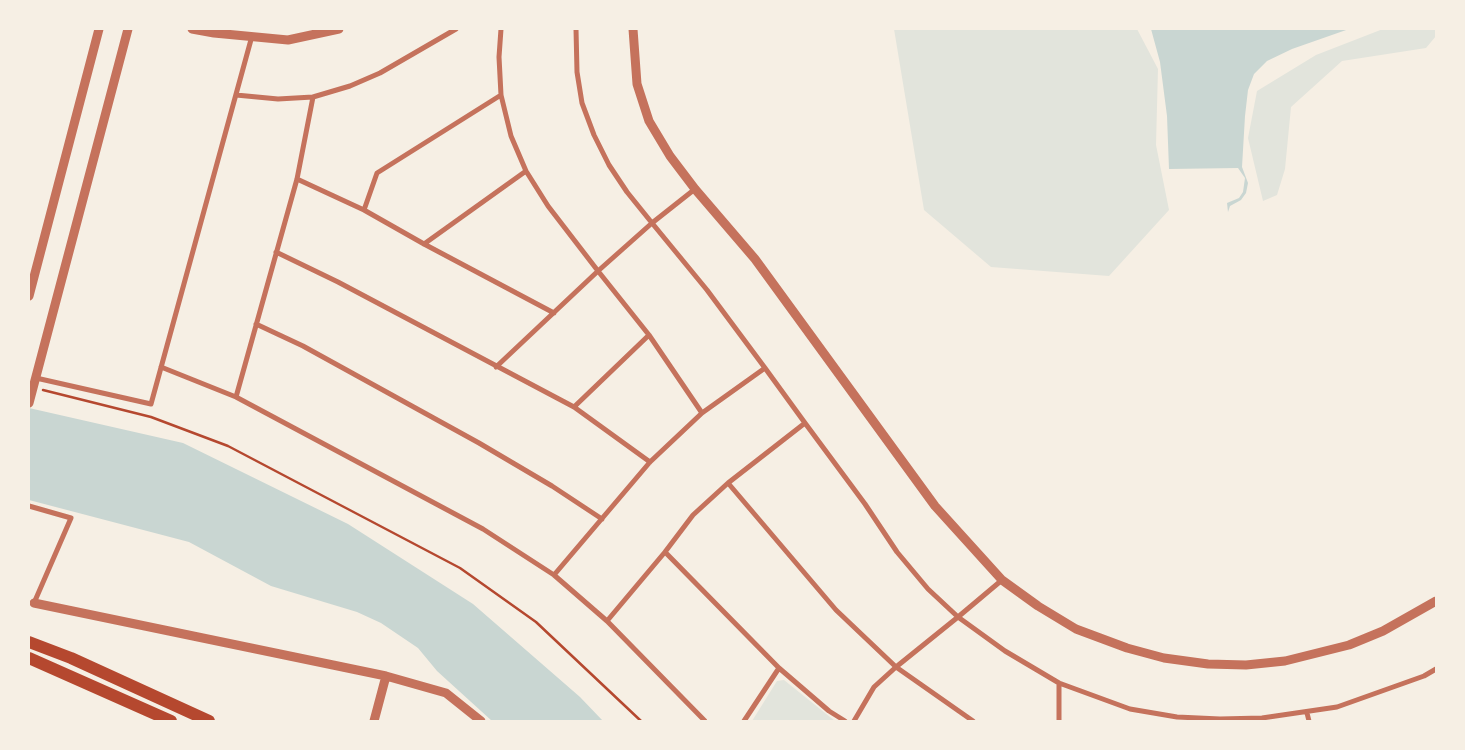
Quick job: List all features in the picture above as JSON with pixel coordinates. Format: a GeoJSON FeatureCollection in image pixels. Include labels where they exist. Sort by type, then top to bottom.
{"type":"FeatureCollection","features":[{"type":"Feature","properties":{"kind":"main road"},"geometry":{"type":"LineString","coordinates":[[29,642],[71,658],[208,721]]}},
{"type":"Feature","properties":{"kind":"main road"},"geometry":{"type":"LineString","coordinates":[[29,658],[171,721]]}},
{"type":"Feature","properties":{"kind":"street"},"geometry":{"type":"LineString","coordinates":[[29,296],[99,29]]}},
{"type":"Feature","properties":{"kind":"street"},"geometry":{"type":"LineString","coordinates":[[29,403],[128,29]]}},
{"type":"Feature","properties":{"kind":"street"},"geometry":{"type":"LineString","coordinates":[[192,29],[288,40],[339,29]]}},
{"type":"Feature","properties":{"kind":"street"},"geometry":{"type":"LineString","coordinates":[[236,95],[278,99],[313,97],[350,86],[380,73],[456,29]]}},
{"type":"Feature","properties":{"kind":"street"},"geometry":{"type":"LineString","coordinates":[[501,29],[499,57],[501,95],[512,136],[526,171],[548,206],[649,335],[702,412]]}},
{"type":"Feature","properties":{"kind":"street"},"geometry":{"type":"LineString","coordinates":[[576,29],[581,95],[594,135],[613,172],[707,290],[839,468],[898,552],[928,589],[958,617],[1005,651],[1059,683],[1130,708],[1176,717],[1220,720],[1307,713],[1356,701],[1424,676],[1436,669]]}},
{"type":"Feature","properties":{"kind":"street"},"geometry":{"type":"LineString","coordinates":[[633,29],[636,84],[649,121],[670,156],[695,189],[755,259],[935,506],[1002,580],[1076,629],[1127,648],[1164,658],[1208,664],[1246,665],[1285,661],[1321,653],[1383,631],[1436,601]]}},
{"type":"Feature","properties":{"kind":"street"},"geometry":{"type":"LineString","coordinates":[[36,378],[151,404],[252,36]]}},
{"type":"Feature","properties":{"kind":"street"},"geometry":{"type":"LineString","coordinates":[[364,210],[377,172],[501,95]]}},
{"type":"Feature","properties":{"kind":"street"},"geometry":{"type":"LineString","coordinates":[[236,396],[297,179],[313,97]]}},
{"type":"Feature","properties":{"kind":"street"},"geometry":{"type":"LineString","coordinates":[[424,244],[526,171]]}},
{"type":"Feature","properties":{"kind":"street"},"geometry":{"type":"LineString","coordinates":[[297,179],[364,210],[424,244],[554,312]]}},
{"type":"Feature","properties":{"kind":"street"},"geometry":{"type":"LineString","coordinates":[[496,366],[598,271],[652,223],[695,189]]}},
{"type":"Feature","properties":{"kind":"street"},"geometry":{"type":"LineString","coordinates":[[276,252],[338,282],[574,407],[650,462]]}},
{"type":"Feature","properties":{"kind":"street"},"geometry":{"type":"LineString","coordinates":[[256,324],[303,346],[479,443],[552,486],[602,520]]}},
{"type":"Feature","properties":{"kind":"street"},"geometry":{"type":"LineString","coordinates":[[574,407],[649,335]]}},
{"type":"Feature","properties":{"kind":"street"},"geometry":{"type":"LineString","coordinates":[[161,367],[236,396],[484,529],[554,575],[607,621],[706,721]]}},
{"type":"Feature","properties":{"kind":"street"},"geometry":{"type":"LineString","coordinates":[[554,575],[650,462],[702,412],[764,368]]}},
{"type":"Feature","properties":{"kind":"street"},"geometry":{"type":"LineString","coordinates":[[607,621],[665,552],[693,515],[728,483],[804,423]]}},
{"type":"Feature","properties":{"kind":"street"},"geometry":{"type":"LineString","coordinates":[[728,483],[836,610],[896,667],[973,721]]}},
{"type":"Feature","properties":{"kind":"street"},"geometry":{"type":"LineString","coordinates":[[29,506],[71,518],[34,603],[386,676],[446,693],[481,721]]}},
{"type":"Feature","properties":{"kind":"street"},"geometry":{"type":"LineString","coordinates":[[665,552],[778,668],[829,711],[845,721]]}},
{"type":"Feature","properties":{"kind":"street"},"geometry":{"type":"LineString","coordinates":[[854,721],[874,687],[1002,580]]}},
{"type":"Feature","properties":{"kind":"street"},"geometry":{"type":"LineString","coordinates":[[744,721],[778,668]]}},
{"type":"Feature","properties":{"kind":"street"},"geometry":{"type":"LineString","coordinates":[[374,721],[386,676]]}},
{"type":"Feature","properties":{"kind":"street"},"geometry":{"type":"LineString","coordinates":[[1059,683],[1059,721]]}},
{"type":"Feature","properties":{"kind":"street"},"geometry":{"type":"LineString","coordinates":[[1307,713],[1309,721]]}},
{"type":"Feature","properties":{"kind":"path"},"geometry":{"type":"LineString","coordinates":[[41,390],[151,417],[228,446],[460,568],[536,622],[641,721]]}},
{"type":"Feature","properties":{"kind":"shaded area"},"geometry":{"type":"Polygon","coordinates":[[[894,29],[1137,29],[1158,69],[1156,145],[1169,210],[1109,276],[991,267],[924,210],[894,29]]]}},
{"type":"Feature","properties":{"kind":"shaded area"},"geometry":{"type":"Polygon","coordinates":[[[1151,29],[1349,29],[1292,49],[1267,61],[1254,74],[1248,90],[1242,167],[1248,183],[1246,193],[1241,200],[1230,206],[1228,212],[1227,203],[1239,198],[1243,192],[1245,178],[1238,168],[1169,169],[1167,116],[1160,62],[1151,29]]]}},
{"type":"Feature","properties":{"kind":"shaded area"},"geometry":{"type":"Polygon","coordinates":[[[1383,29],[1436,29],[1436,36],[1426,48],[1342,61],[1291,107],[1285,169],[1277,195],[1263,201],[1248,138],[1257,91],[1316,55],[1383,29]]]}},
{"type":"Feature","properties":{"kind":"shaded area"},"geometry":{"type":"Polygon","coordinates":[[[29,408],[183,443],[348,524],[473,604],[580,697],[603,721],[492,721],[437,671],[418,648],[381,623],[357,612],[271,586],[189,542],[29,500],[29,408]]]}},
{"type":"Feature","properties":{"kind":"shaded area"},"geometry":{"type":"Polygon","coordinates":[[[784,680],[835,721],[752,721],[777,681],[784,680]]]}}]}
